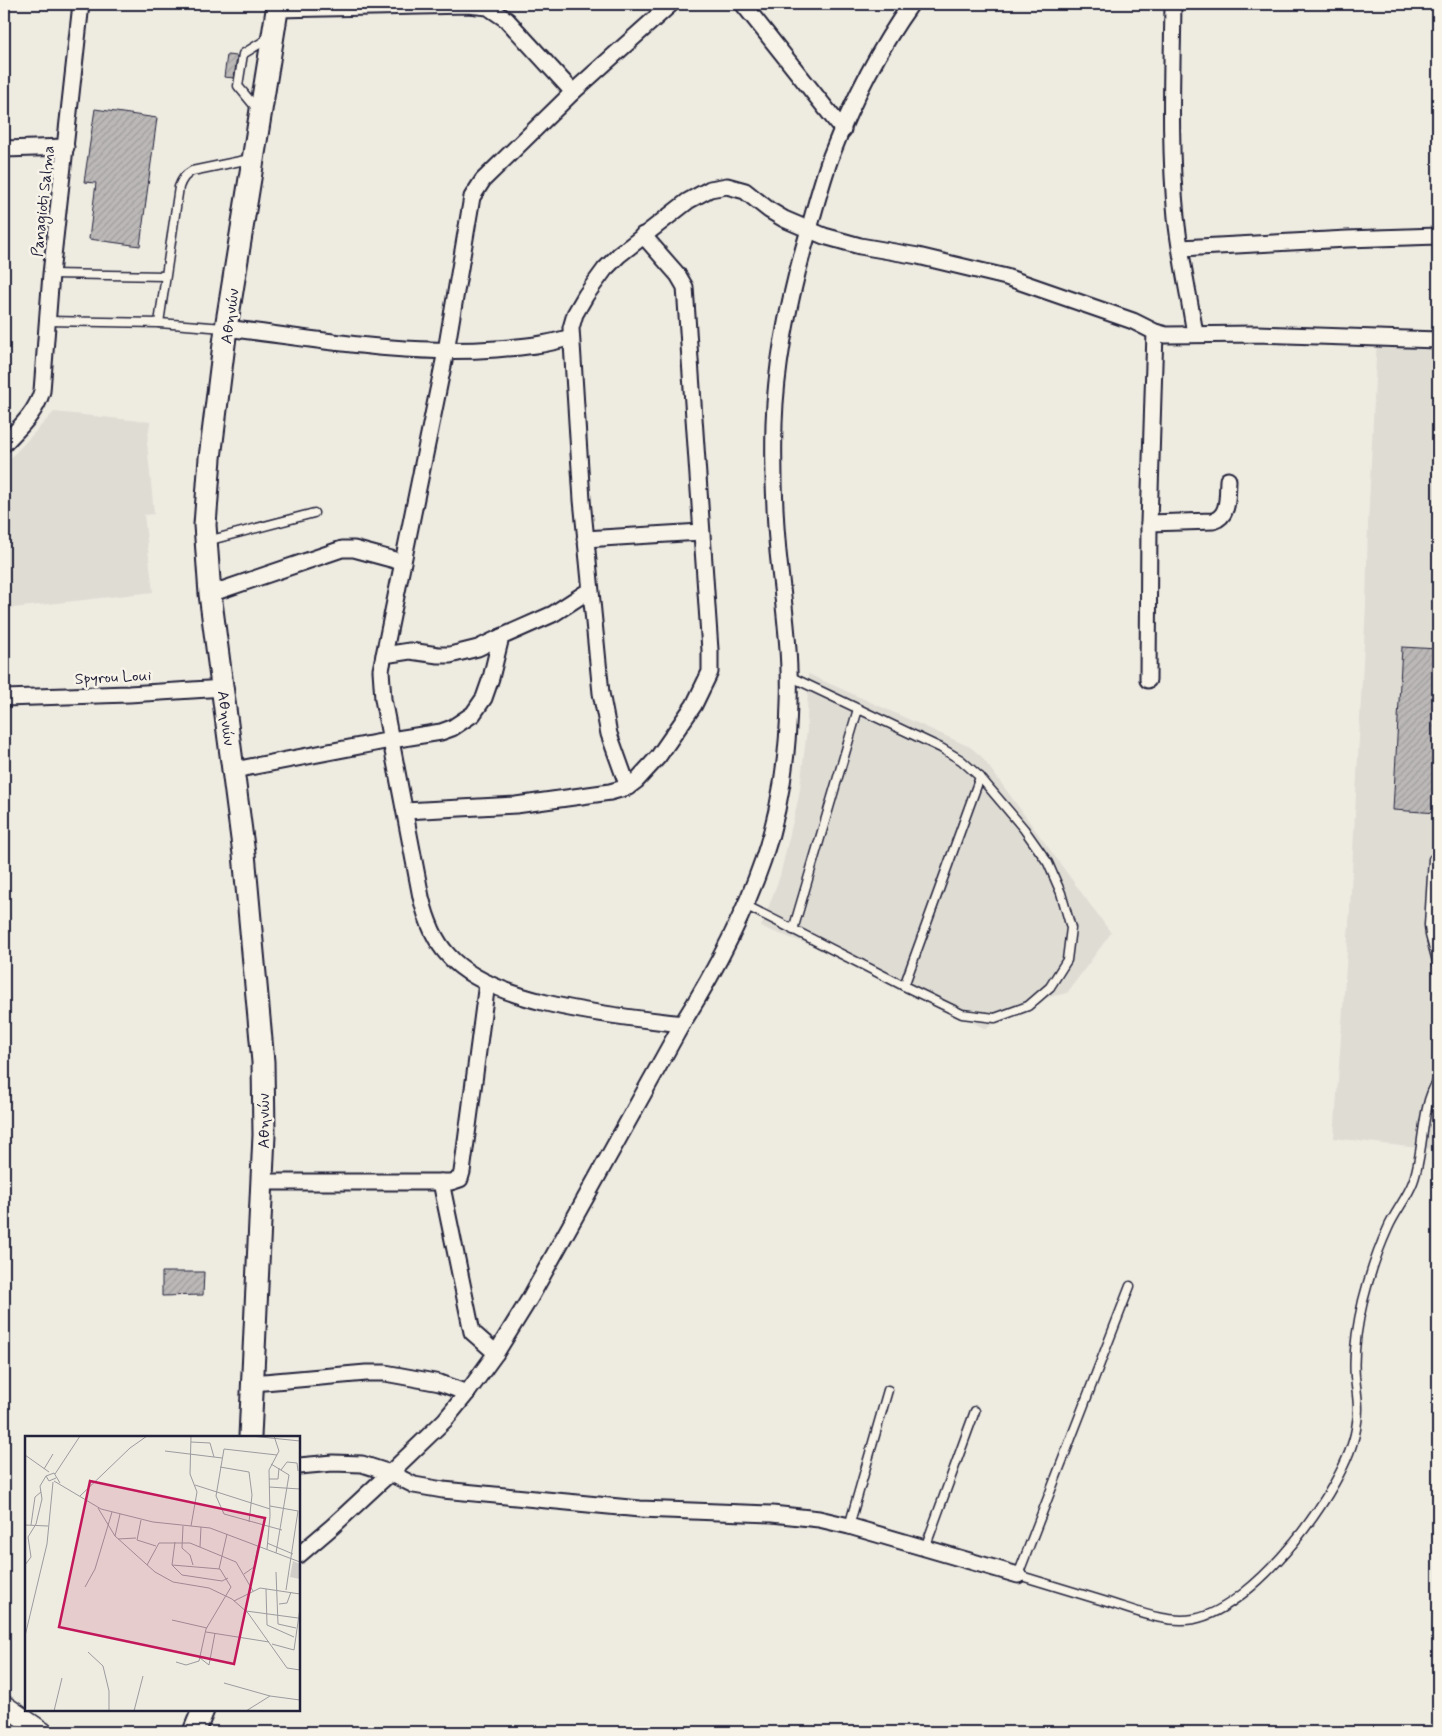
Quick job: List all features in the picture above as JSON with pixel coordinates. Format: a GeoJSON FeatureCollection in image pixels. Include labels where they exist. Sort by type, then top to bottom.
{"type":"FeatureCollection","features":[{"type":"Feature","properties":{"kind":"main road","name":"Αθηνών"},"geometry":{"type":"LineString","coordinates":[[250,1436],[264,1135],[264,1062],[244,854],[205,542],[207,486],[226,328],[277,6]]}},
{"type":"Feature","properties":{"kind":"main road"},"geometry":{"type":"LineString","coordinates":[[194,1732],[203,1711]]}},
{"type":"Feature","properties":{"kind":"street","name":"Panagioti Salma"},"geometry":{"type":"LineString","coordinates":[[4,444],[26,420],[39,402],[43,380],[47,321],[81,4]]}},
{"type":"Feature","properties":{"kind":"street"},"geometry":{"type":"LineString","coordinates":[[671,4],[573,92],[476,189],[469,209],[446,351],[402,562],[381,670],[381,685],[421,897],[437,941],[452,959],[469,974],[517,994],[609,1015],[682,1024]]}},
{"type":"Feature","properties":{"kind":"street"},"geometry":{"type":"LineString","coordinates":[[743,4],[843,130]]}},
{"type":"Feature","properties":{"kind":"street"},"geometry":{"type":"LineString","coordinates":[[300,1554],[333,1526],[445,1420],[496,1353],[567,1233],[682,1024],[710,978],[745,905],[763,860],[776,808],[786,747],[789,702],[789,676],[775,502],[775,413],[786,316],[797,267],[818,193],[831,156],[869,72],[890,35],[911,4]]}},
{"type":"Feature","properties":{"kind":"street"},"geometry":{"type":"LineString","coordinates":[[1173,4],[1172,151],[1176,220],[1195,334]]}},
{"type":"Feature","properties":{"kind":"street"},"geometry":{"type":"LineString","coordinates":[[277,6],[468,5],[488,7],[506,20],[573,92]]}},
{"type":"Feature","properties":{"kind":"street"},"geometry":{"type":"LineString","coordinates":[[4,149],[66,147]]}},
{"type":"Feature","properties":{"kind":"street"},"geometry":{"type":"LineString","coordinates":[[628,787],[614,751],[605,713],[590,590],[571,337],[572,321],[586,295],[613,260],[669,214],[703,192],[719,186],[740,188],[776,215],[808,231],[838,241],[918,256],[1006,277],[1133,321],[1155,332],[1166,335],[1195,334],[1438,340]]}},
{"type":"Feature","properties":{"kind":"street"},"geometry":{"type":"LineString","coordinates":[[405,811],[516,805],[610,792],[628,787],[645,771],[677,730],[702,690],[710,672],[684,287],[678,275],[642,235]]}},
{"type":"Feature","properties":{"kind":"street"},"geometry":{"type":"LineString","coordinates":[[1181,248],[1438,236]]}},
{"type":"Feature","properties":{"kind":"street"},"geometry":{"type":"LineString","coordinates":[[226,328],[386,347],[446,351],[540,345],[571,337]]}},
{"type":"Feature","properties":{"kind":"street"},"geometry":{"type":"LineString","coordinates":[[1148,680],[1149,523],[1155,332]]}},
{"type":"Feature","properties":{"kind":"street"},"geometry":{"type":"LineString","coordinates":[[1149,523],[1213,521],[1219,519],[1226,509],[1228,480]]}},
{"type":"Feature","properties":{"kind":"street"},"geometry":{"type":"LineString","coordinates":[[585,539],[701,532]]}},
{"type":"Feature","properties":{"kind":"street"},"geometry":{"type":"LineString","coordinates":[[210,594],[342,548],[354,549],[402,562]]}},
{"type":"Feature","properties":{"kind":"street"},"geometry":{"type":"LineString","coordinates":[[384,655],[410,651],[450,655],[478,648],[553,614],[590,590]]}},
{"type":"Feature","properties":{"kind":"street"},"geometry":{"type":"LineString","coordinates":[[234,770],[441,732],[460,724],[472,714],[484,698],[501,638]]}},
{"type":"Feature","properties":{"kind":"street","name":"Spyrou Loui"},"geometry":{"type":"LineString","coordinates":[[4,698],[129,694],[224,688]]}},
{"type":"Feature","properties":{"kind":"street"},"geometry":{"type":"LineString","coordinates":[[262,1182],[441,1182],[457,1181],[460,1179],[487,983]]}},
{"type":"Feature","properties":{"kind":"street"},"geometry":{"type":"LineString","coordinates":[[441,1182],[472,1332],[496,1353]]}},
{"type":"Feature","properties":{"kind":"street"},"geometry":{"type":"LineString","coordinates":[[253,1383],[385,1373],[440,1383],[467,1393]]}},
{"type":"Feature","properties":{"kind":"street"},"geometry":{"type":"LineString","coordinates":[[300,1466],[333,1463],[362,1464],[390,1473],[414,1484],[443,1490],[640,1509],[819,1519],[1018,1575]]}},
{"type":"Feature","properties":{"kind":"street"},"geometry":{"type":"LineString","coordinates":[[4,1705],[43,1732]]}},
{"type":"Feature","properties":{"kind":"lane"},"geometry":{"type":"LineString","coordinates":[[159,322],[181,180],[192,171],[254,158]]}},
{"type":"Feature","properties":{"kind":"lane"},"geometry":{"type":"LineString","coordinates":[[52,274],[165,276]]}},
{"type":"Feature","properties":{"kind":"lane"},"geometry":{"type":"LineString","coordinates":[[47,321],[159,322],[226,328]]}},
{"type":"Feature","properties":{"kind":"lane"},"geometry":{"type":"LineString","coordinates":[[205,542],[314,513]]}},
{"type":"Feature","properties":{"kind":"lane"},"geometry":{"type":"LineString","coordinates":[[745,905],[962,1014],[995,1018],[1028,1006],[1050,987],[1067,960],[1071,928],[1061,892],[1048,863],[1024,829],[980,777],[960,760],[941,748],[789,676]]}},
{"type":"Feature","properties":{"kind":"lane"},"geometry":{"type":"LineString","coordinates":[[793,930],[858,710]]}},
{"type":"Feature","properties":{"kind":"lane"},"geometry":{"type":"LineString","coordinates":[[904,986],[980,777]]}},
{"type":"Feature","properties":{"kind":"lane"},"geometry":{"type":"LineString","coordinates":[[1433,859],[1429,925],[1438,965]]}},
{"type":"Feature","properties":{"kind":"lane"},"geometry":{"type":"LineString","coordinates":[[1130,1286],[1018,1575],[1154,1616],[1193,1619],[1210,1614],[1245,1593],[1289,1548],[1326,1499],[1349,1455],[1356,1430],[1359,1408],[1355,1376],[1356,1337],[1363,1300],[1388,1229],[1412,1183],[1417,1168],[1430,1102],[1438,1080]]}},
{"type":"Feature","properties":{"kind":"lane"},"geometry":{"type":"LineString","coordinates":[[849,1526],[888,1390]]}},
{"type":"Feature","properties":{"kind":"lane"},"geometry":{"type":"LineString","coordinates":[[925,1548],[975,1411]]}},
{"type":"Feature","properties":{"kind":"shaded area"},"geometry":{"type":"Polygon","coordinates":[[[1377,337],[1438,339],[1438,1149],[1334,1138],[1350,909],[1366,605],[1377,337]]]}},
{"type":"Feature","properties":{"kind":"shaded area"},"geometry":{"type":"Polygon","coordinates":[[[54,412],[150,422],[147,443],[154,514],[144,515],[153,592],[4,609],[4,465],[54,412]]]}},
{"type":"Feature","properties":{"kind":"shaded area"},"geometry":{"type":"Polygon","coordinates":[[[808,674],[970,747],[981,756],[1111,933],[1067,993],[1036,1000],[985,1029],[889,974],[761,927],[780,876],[799,796],[807,730],[808,674]]]}},
{"type":"Feature","properties":{"kind":"building"},"geometry":{"type":"Polygon","coordinates":[[[227,55],[237,56],[234,78],[224,77],[227,55]]]}},
{"type":"Feature","properties":{"kind":"building"},"geometry":{"type":"Polygon","coordinates":[[[95,109],[157,118],[140,246],[89,239],[96,183],[84,182],[95,109]]]}},
{"type":"Feature","properties":{"kind":"building"},"geometry":{"type":"Polygon","coordinates":[[[1402,647],[1438,649],[1438,813],[1393,810],[1402,647]]]}},
{"type":"Feature","properties":{"kind":"building"},"geometry":{"type":"Polygon","coordinates":[[[162,1272],[204,1272],[203,1295],[162,1296],[162,1272]]]}}]}
